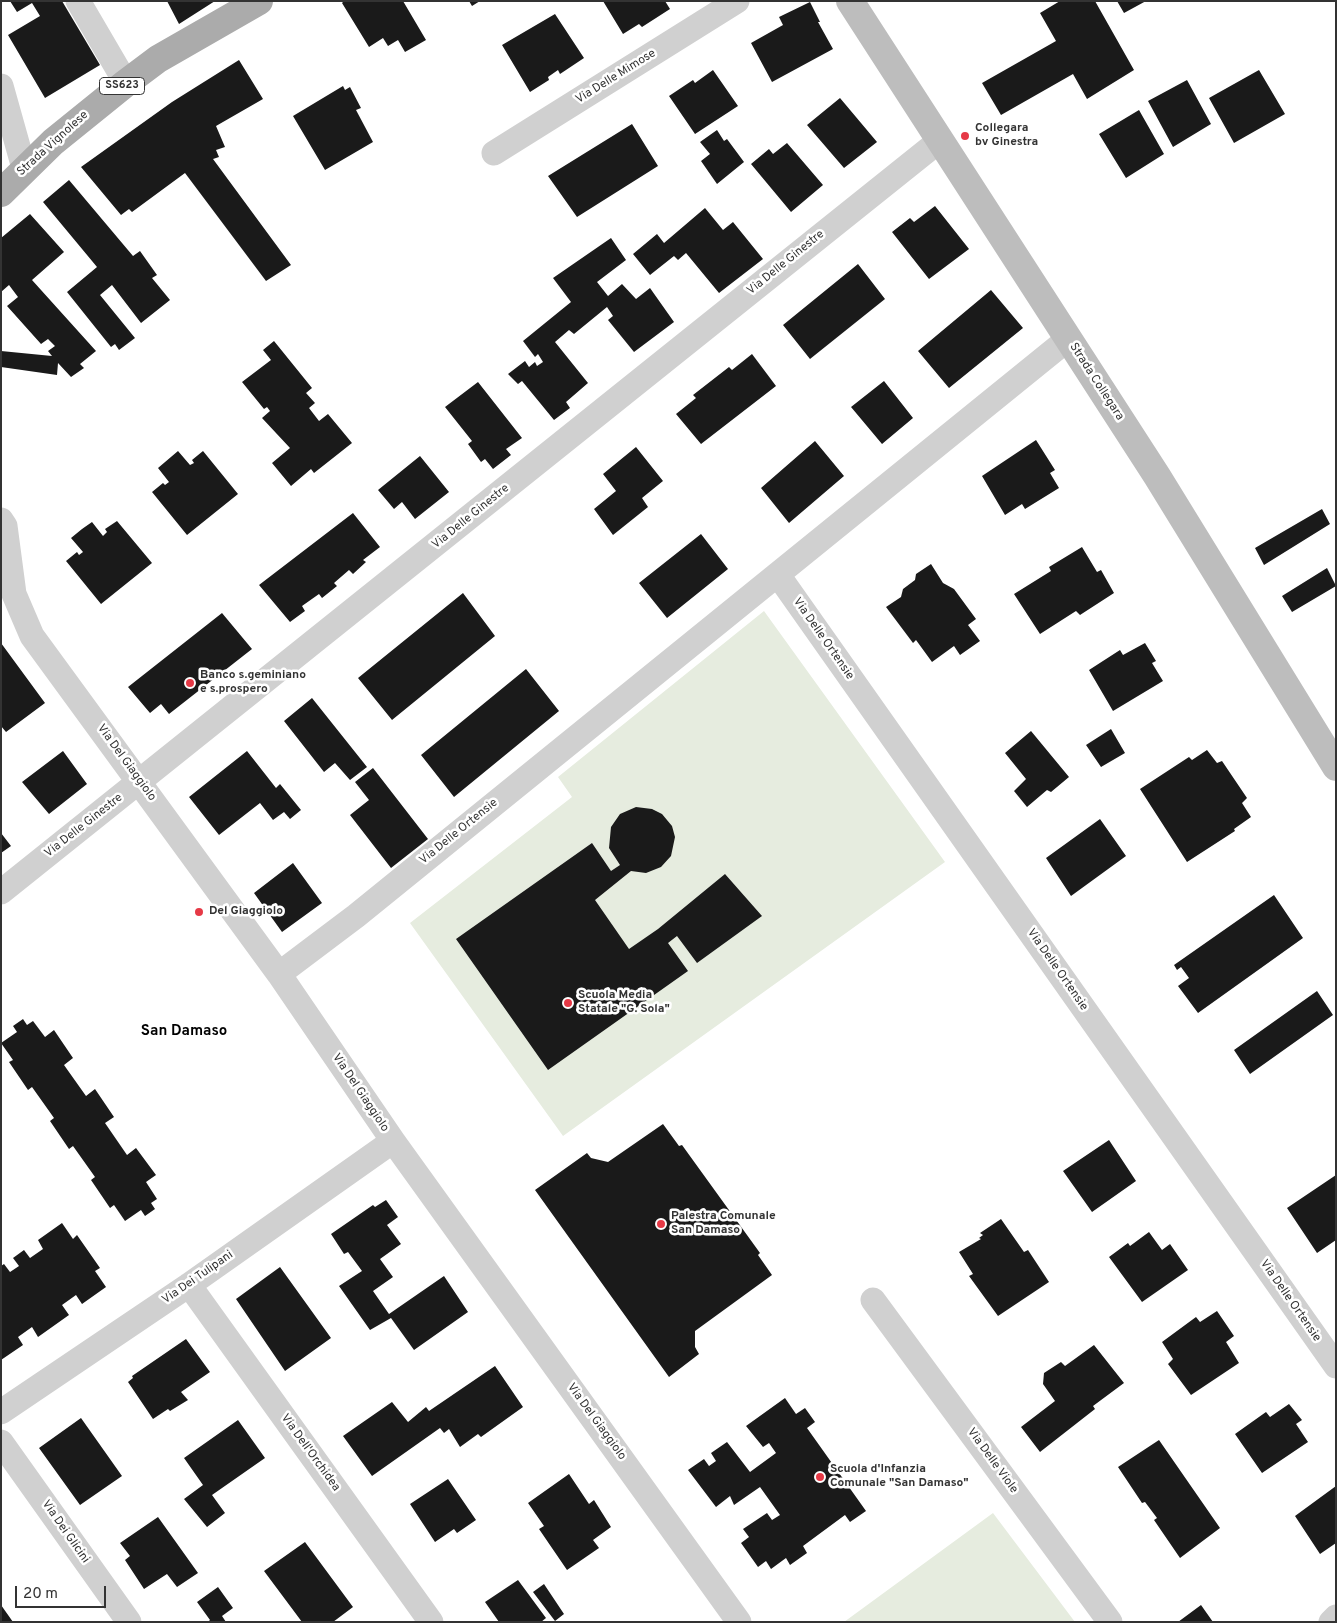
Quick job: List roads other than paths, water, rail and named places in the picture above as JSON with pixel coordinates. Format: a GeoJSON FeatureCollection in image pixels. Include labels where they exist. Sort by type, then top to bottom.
{"type":"FeatureCollection","features":[{"type":"Feature","properties":{"kind":"main road","name":"Strada Vignolese"},"geometry":{"type":"LineString","coordinates":[[1,192],[24,168],[86,113],[158,59],[245,5]]}},
{"type":"Feature","properties":{"kind":"street"},"geometry":{"type":"LineString","coordinates":[[78,1],[126,83]]}},
{"type":"Feature","properties":{"kind":"street","name":"Via Delle Mimose"},"geometry":{"type":"LineString","coordinates":[[494,153],[737,1]]}},
{"type":"Feature","properties":{"kind":"street","name":"Strada Collegara"},"geometry":{"type":"LineString","coordinates":[[850,1],[1157,476],[1310,728],[1336,767]]}},
{"type":"Feature","properties":{"kind":"street"},"geometry":{"type":"LineString","coordinates":[[1,86],[24,168]]}},
{"type":"Feature","properties":{"kind":"street","name":"Via Delle Ginestre"},"geometry":{"type":"LineString","coordinates":[[1,892],[939,140]]}},
{"type":"Feature","properties":{"kind":"street","name":"Via Delle Ortensie"},"geometry":{"type":"LineString","coordinates":[[279,974],[356,916],[1068,339]]}},
{"type":"Feature","properties":{"kind":"street","name":"Via Del Giaggiolo"},"geometry":{"type":"LineString","coordinates":[[1,520],[5,526],[5,558],[14,594],[32,636],[279,974],[393,1141],[739,1622]]}},
{"type":"Feature","properties":{"kind":"street","name":"Via Delle Ortensie"},"geometry":{"type":"LineString","coordinates":[[778,575],[1336,1366]]}},
{"type":"Feature","properties":{"kind":"street"},"geometry":{"type":"LineString","coordinates":[[1310,728],[1336,742]]}},
{"type":"Feature","properties":{"kind":"street","name":"Via Dei Tulipani"},"geometry":{"type":"LineString","coordinates":[[1,1412],[189,1285],[393,1141]]}},
{"type":"Feature","properties":{"kind":"street","name":"Via Dell'Orchidea"},"geometry":{"type":"LineString","coordinates":[[189,1285],[431,1622]]}},
{"type":"Feature","properties":{"kind":"street","name":"Via Delle Viole"},"geometry":{"type":"LineString","coordinates":[[874,1300],[1110,1622]]}},
{"type":"Feature","properties":{"kind":"street","name":"Via Dei Glicini"},"geometry":{"type":"LineString","coordinates":[[1,1442],[129,1622]]}},
{"type":"Feature","properties":{"kind":"street"},"geometry":{"type":"LineString","coordinates":[[1331,1622],[1336,1617]]}},
{"type":"Feature","properties":{"kind":"place","name":"Collegara bv Ginestra"},"geometry":{"type":"Point","coordinates":[965,136]}},
{"type":"Feature","properties":{"kind":"place","name":"Banco s.geminiano e s.prospero"},"geometry":{"type":"Point","coordinates":[190,683]}},
{"type":"Feature","properties":{"kind":"place","name":"Del Giaggiolo"},"geometry":{"type":"Point","coordinates":[199,912]}},
{"type":"Feature","properties":{"kind":"place","name":"Scuola Media Statale \"G. Sola\""},"geometry":{"type":"Point","coordinates":[568,1003]}},
{"type":"Feature","properties":{"kind":"place","name":"Palestra Comunale San Damaso"},"geometry":{"type":"Point","coordinates":[661,1224]}},
{"type":"Feature","properties":{"kind":"place","name":"Scuola d'Infanzia Comunale \"San Damaso\""},"geometry":{"type":"Point","coordinates":[820,1477]}},
{"type":"Feature","properties":{"kind":"district","name":"San Damaso"},"geometry":{"type":"Point","coordinates":[184,1032]}}]}
